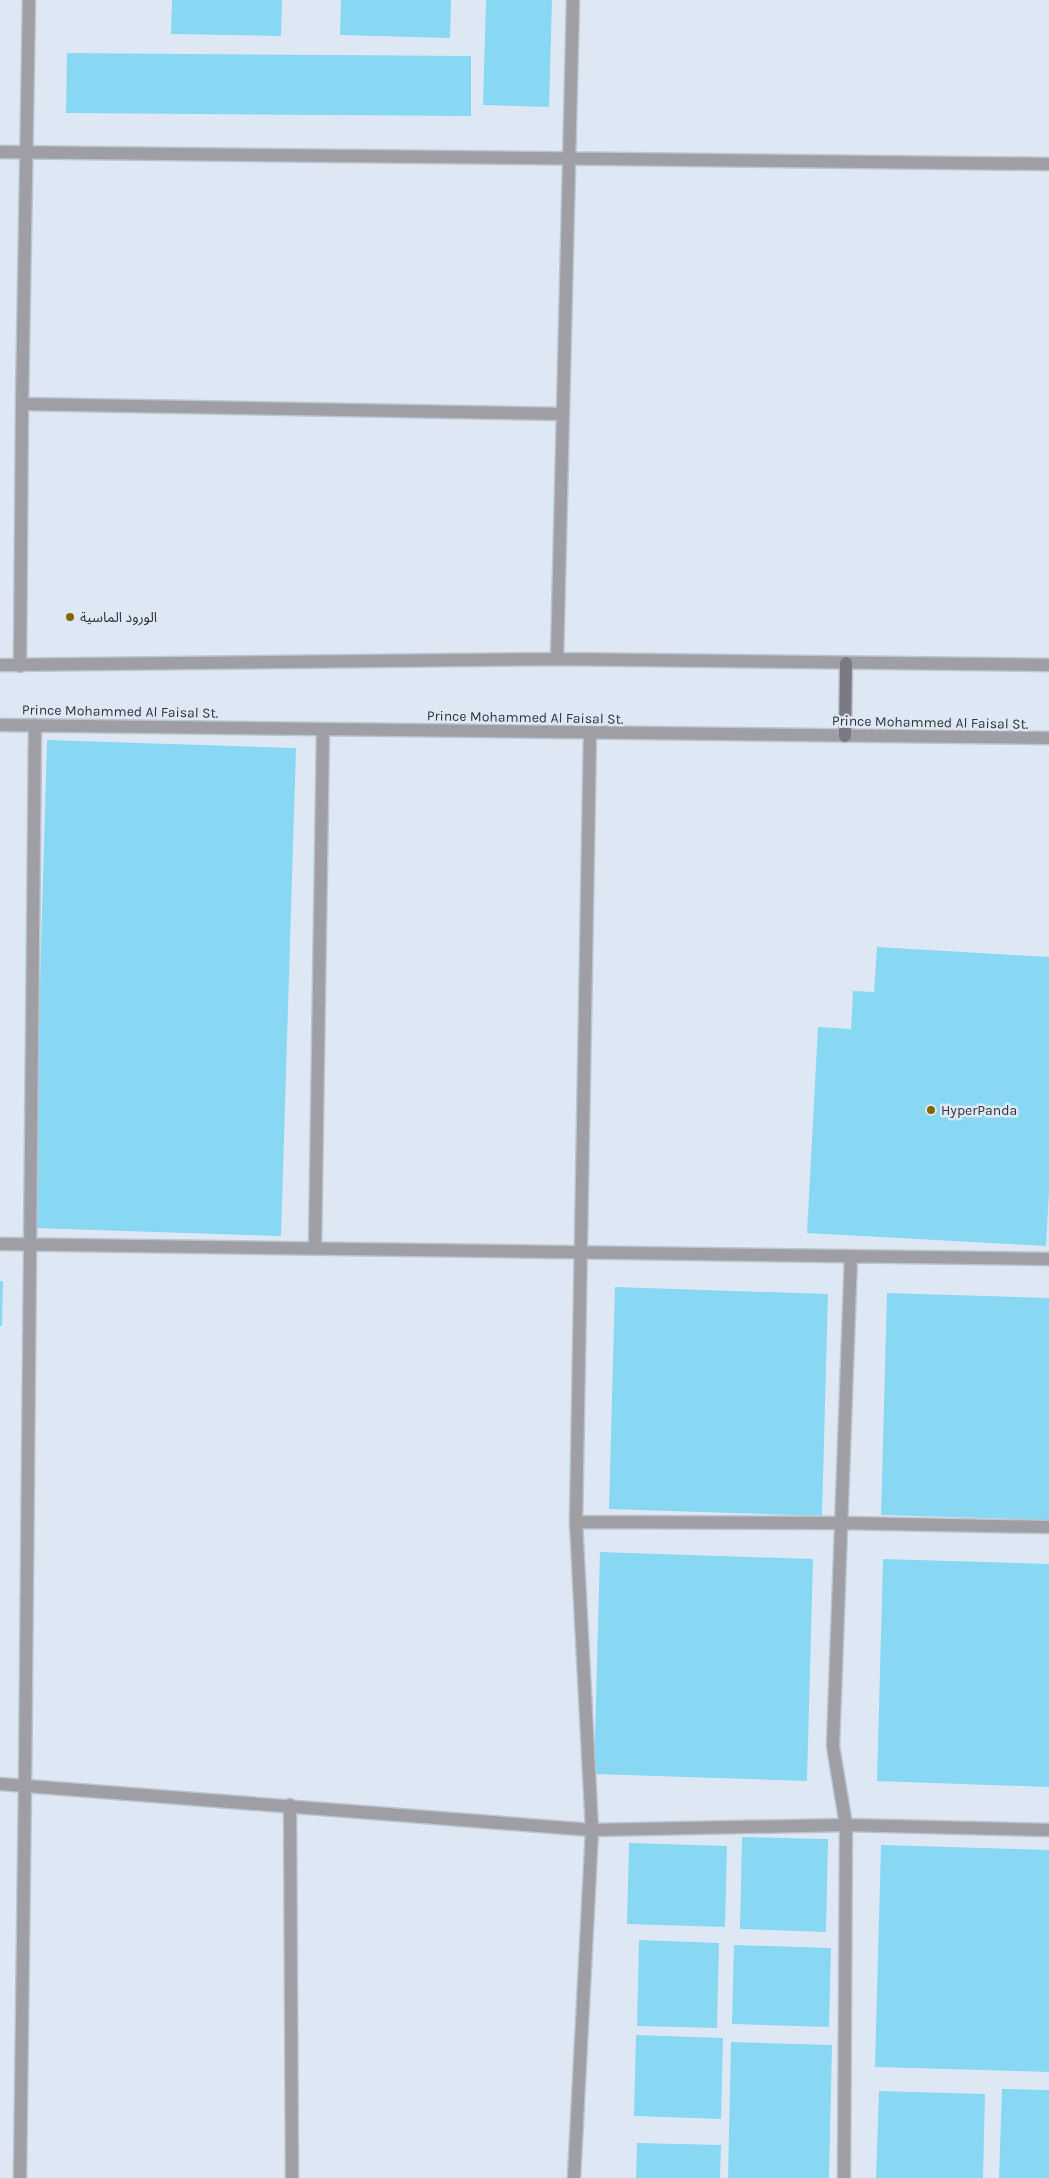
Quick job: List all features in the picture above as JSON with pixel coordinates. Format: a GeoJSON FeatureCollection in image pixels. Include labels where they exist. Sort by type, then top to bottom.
{"type":"FeatureCollection","features":[{"type":"Feature","properties":{"kind":"street"},"geometry":{"type":"LineString","coordinates":[[20,666],[22,404],[29,0]]}},
{"type":"Feature","properties":{"kind":"street"},"geometry":{"type":"LineString","coordinates":[[557,659],[573,0]]}},
{"type":"Feature","properties":{"kind":"street"},"geometry":{"type":"LineString","coordinates":[[0,152],[1049,164]]}},
{"type":"Feature","properties":{"kind":"street"},"geometry":{"type":"LineString","coordinates":[[22,404],[563,414]]}},
{"type":"Feature","properties":{"kind":"street"},"geometry":{"type":"LineString","coordinates":[[0,665],[557,659],[1049,666]]}},
{"type":"Feature","properties":{"kind":"street"},"geometry":{"type":"LineString","coordinates":[[845,736],[846,663]]}},
{"type":"Feature","properties":{"kind":"street","name":"Prince Mohammed Al Faisal St."},"geometry":{"type":"LineString","coordinates":[[0,725],[1049,738]]}},
{"type":"Feature","properties":{"kind":"street"},"geometry":{"type":"LineString","coordinates":[[20,2178],[35,725]]}},
{"type":"Feature","properties":{"kind":"street"},"geometry":{"type":"LineString","coordinates":[[315,1248],[323,729]]}},
{"type":"Feature","properties":{"kind":"street"},"geometry":{"type":"LineString","coordinates":[[574,2178],[592,1830],[576,1522],[590,732]]}},
{"type":"Feature","properties":{"kind":"street"},"geometry":{"type":"LineString","coordinates":[[0,1244],[1049,1259]]}},
{"type":"Feature","properties":{"kind":"street"},"geometry":{"type":"LineString","coordinates":[[844,2178],[846,1825],[833,1746],[851,1256]]}},
{"type":"Feature","properties":{"kind":"street"},"geometry":{"type":"LineString","coordinates":[[576,1522],[841,1523],[1049,1527]]}},
{"type":"Feature","properties":{"kind":"street"},"geometry":{"type":"LineString","coordinates":[[0,1784],[25,1784],[592,1830],[846,1825],[1049,1830]]}},
{"type":"Feature","properties":{"kind":"street"},"geometry":{"type":"LineString","coordinates":[[290,1805],[292,2178]]}},
{"type":"Feature","properties":{"kind":"building"},"geometry":{"type":"Polygon","coordinates":[[[172,0],[282,0],[281,36],[171,34],[172,0]]]}},
{"type":"Feature","properties":{"kind":"building"},"geometry":{"type":"Polygon","coordinates":[[[341,0],[451,0],[450,38],[340,35],[341,0]]]}},
{"type":"Feature","properties":{"kind":"building"},"geometry":{"type":"Polygon","coordinates":[[[486,0],[552,0],[549,107],[483,105],[486,0]]]}},
{"type":"Feature","properties":{"kind":"building"},"geometry":{"type":"Polygon","coordinates":[[[67,53],[471,56],[471,116],[66,113],[67,53]]]}},
{"type":"Feature","properties":{"kind":"building"},"geometry":{"type":"Polygon","coordinates":[[[47,740],[296,748],[281,1236],[33,1228],[47,740]]]}},
{"type":"Feature","properties":{"kind":"building","name":"HyperPanda"},"geometry":{"type":"Polygon","coordinates":[[[877,947],[1049,957],[1049,1191],[1046,1246],[807,1233],[818,1027],[851,1029],[853,991],[874,992],[877,947]]]}},
{"type":"Feature","properties":{"kind":"building"},"geometry":{"type":"Polygon","coordinates":[[[0,1281],[3,1281],[2,1326],[0,1326],[0,1281]]]}},
{"type":"Feature","properties":{"kind":"building"},"geometry":{"type":"Polygon","coordinates":[[[615,1287],[828,1294],[822,1516],[609,1509],[615,1287]]]}},
{"type":"Feature","properties":{"kind":"building"},"geometry":{"type":"Polygon","coordinates":[[[887,1293],[1049,1298],[1049,1520],[881,1515],[887,1293]]]}},
{"type":"Feature","properties":{"kind":"building"},"geometry":{"type":"Polygon","coordinates":[[[600,1552],[813,1559],[807,1781],[594,1774],[600,1552]]]}},
{"type":"Feature","properties":{"kind":"building"},"geometry":{"type":"Polygon","coordinates":[[[883,1559],[1049,1564],[1049,1787],[877,1781],[883,1559]]]}},
{"type":"Feature","properties":{"kind":"building"},"geometry":{"type":"Polygon","coordinates":[[[742,1837],[828,1839],[826,1932],[740,1929],[742,1837]]]}},
{"type":"Feature","properties":{"kind":"building"},"geometry":{"type":"Polygon","coordinates":[[[629,1843],[727,1846],[725,1927],[627,1924],[629,1843]]]}},
{"type":"Feature","properties":{"kind":"building"},"geometry":{"type":"Polygon","coordinates":[[[881,1845],[1049,1850],[1049,2072],[875,2067],[881,1845]]]}},
{"type":"Feature","properties":{"kind":"building"},"geometry":{"type":"Polygon","coordinates":[[[639,1940],[719,1943],[717,2028],[637,2026],[639,1940]]]}},
{"type":"Feature","properties":{"kind":"building"},"geometry":{"type":"Polygon","coordinates":[[[734,1945],[831,1948],[829,2027],[732,2024],[734,1945]]]}},
{"type":"Feature","properties":{"kind":"building"},"geometry":{"type":"Polygon","coordinates":[[[636,2035],[723,2038],[721,2119],[634,2116],[636,2035]]]}},
{"type":"Feature","properties":{"kind":"building"},"geometry":{"type":"Polygon","coordinates":[[[731,2042],[832,2045],[829,2178],[728,2178],[731,2042]]]}},
{"type":"Feature","properties":{"kind":"building"},"geometry":{"type":"Polygon","coordinates":[[[1002,2089],[1049,2090],[1049,2178],[999,2178],[1002,2089]]]}},
{"type":"Feature","properties":{"kind":"building"},"geometry":{"type":"Polygon","coordinates":[[[879,2091],[985,2094],[983,2178],[876,2178],[879,2091]]]}},
{"type":"Feature","properties":{"kind":"building"},"geometry":{"type":"Polygon","coordinates":[[[637,2143],[721,2145],[720,2178],[636,2178],[637,2143]]]}},
{"type":"Feature","properties":{"kind":"place","name":"الورود الماسية"},"geometry":{"type":"Point","coordinates":[70,617]}},
{"type":"Feature","properties":{"kind":"place","name":"HyperPanda"},"geometry":{"type":"Point","coordinates":[931,1110]}}]}
